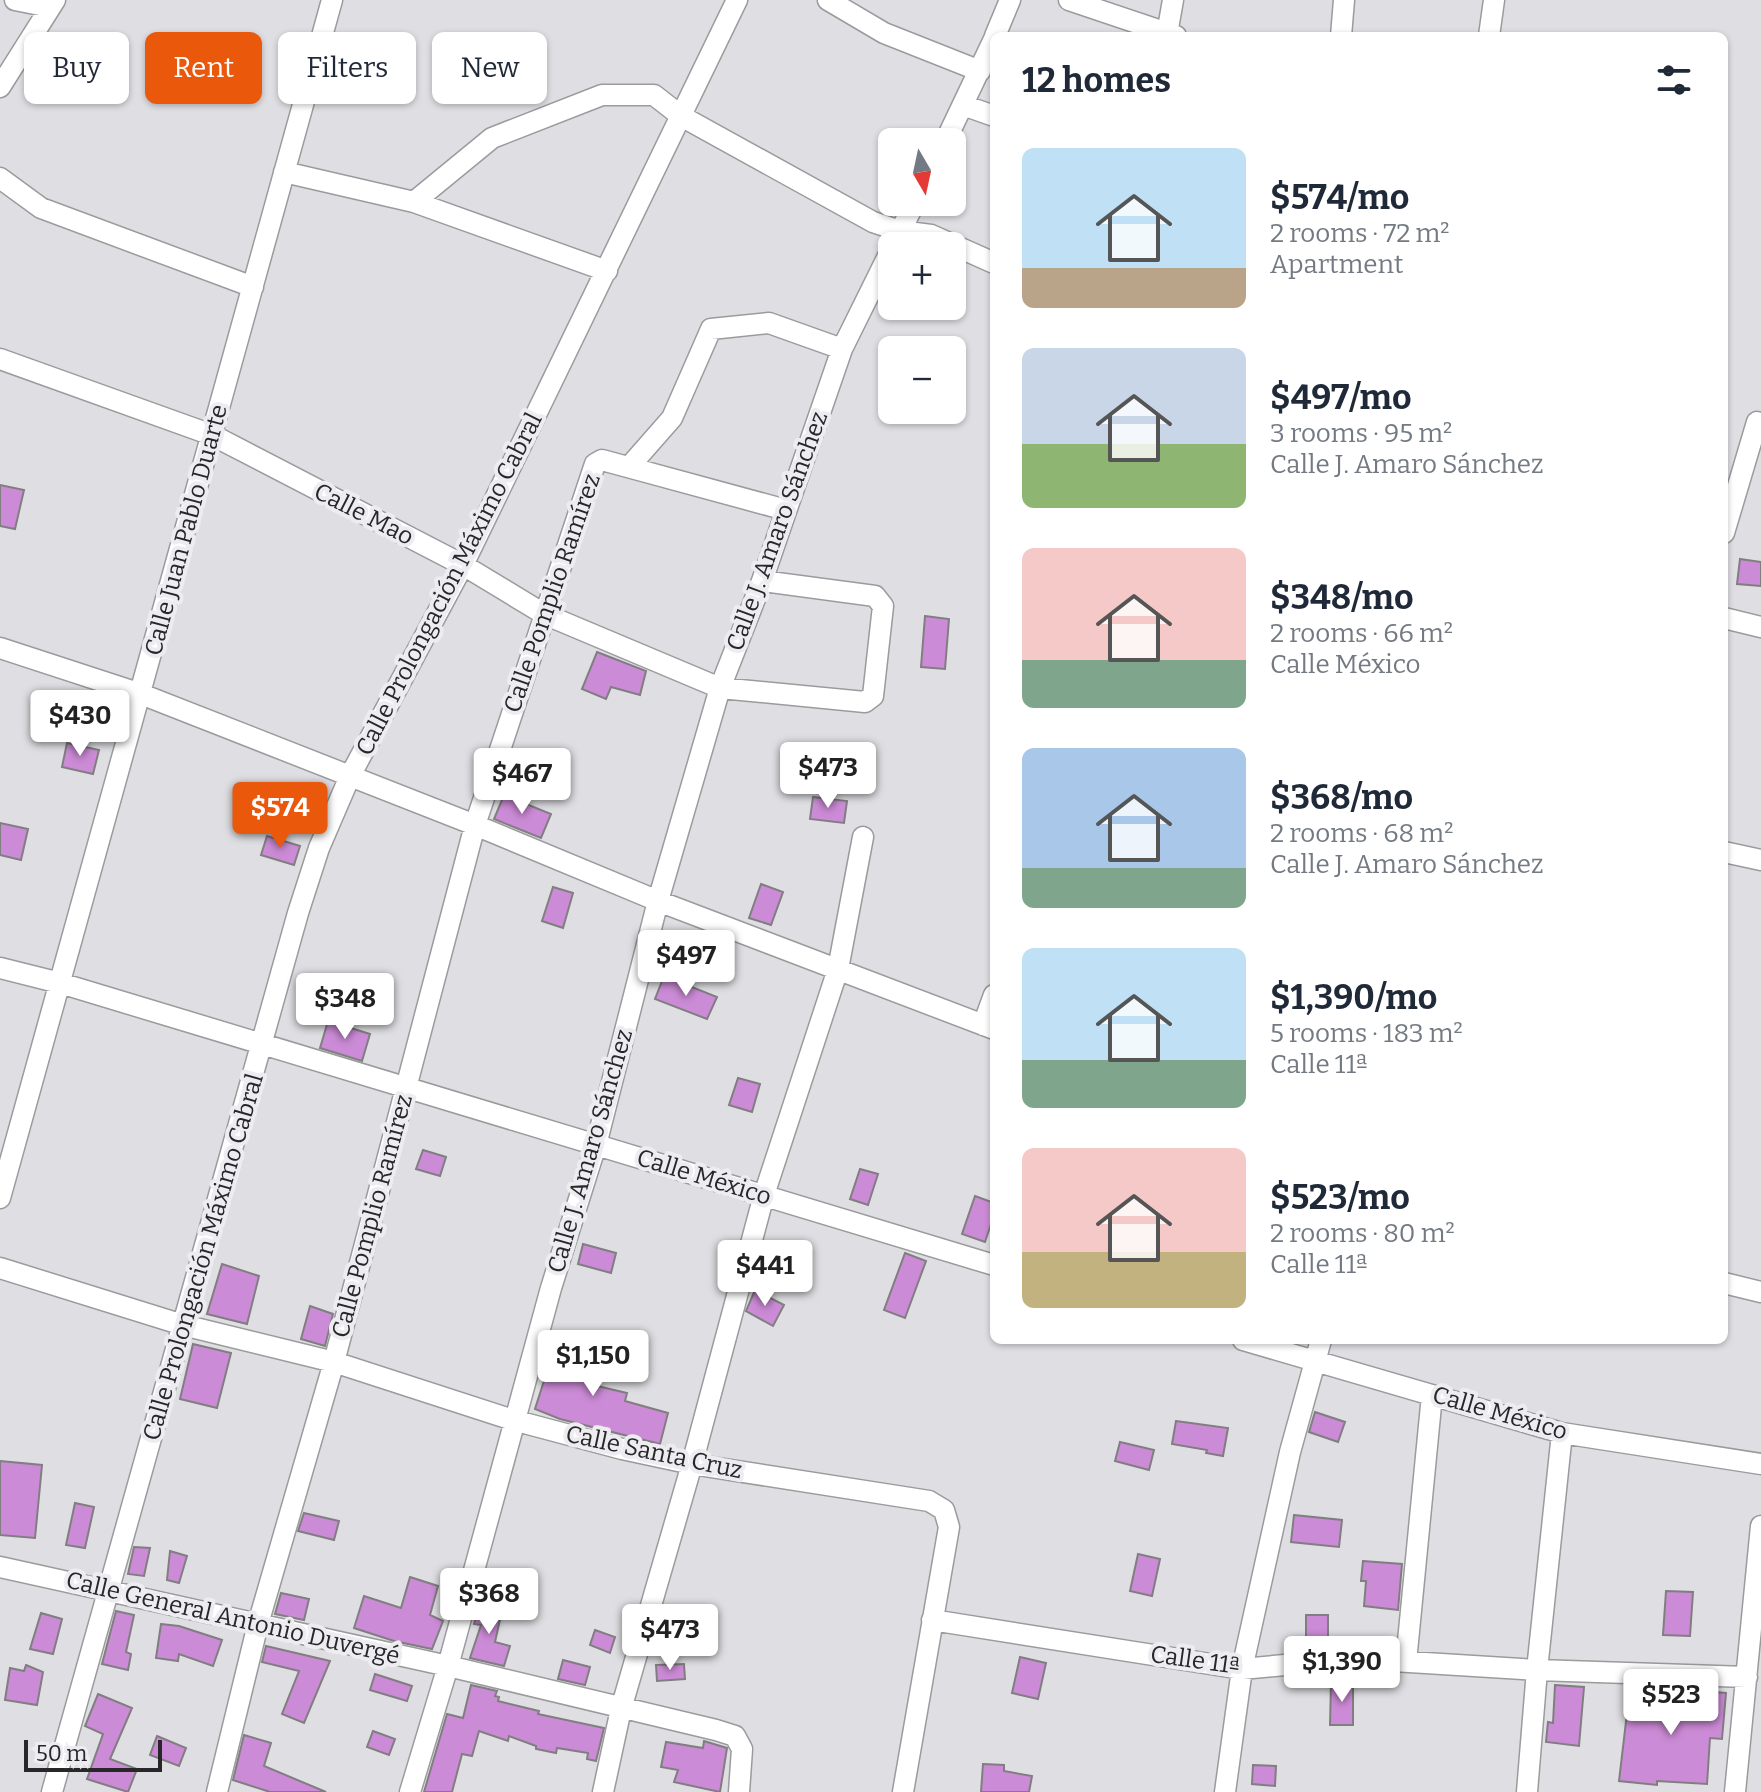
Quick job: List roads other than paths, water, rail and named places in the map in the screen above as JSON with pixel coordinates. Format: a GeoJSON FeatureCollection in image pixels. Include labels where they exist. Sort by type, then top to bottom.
{"type":"FeatureCollection","features":[{"type":"Feature","properties":{"kind":"street"},"geometry":{"type":"LineString","coordinates":[[0,87],[52,3],[15,0]]}},
{"type":"Feature","properties":{"kind":"street","name":"Calle Juan Pablo Duarte"},"geometry":{"type":"LineString","coordinates":[[0,1198],[332,0]]}},
{"type":"Feature","properties":{"kind":"street","name":"Calle Prolongación Máximo Cabral"},"geometry":{"type":"LineString","coordinates":[[52,1792],[319,848],[350,776],[463,565],[737,0]]}},
{"type":"Feature","properties":{"kind":"street"},"geometry":{"type":"LineString","coordinates":[[828,0],[884,33],[980,71]]}},
{"type":"Feature","properties":{"kind":"street"},"geometry":{"type":"LineString","coordinates":[[997,32],[1010,0]]}},
{"type":"Feature","properties":{"kind":"street"},"geometry":{"type":"LineString","coordinates":[[1069,0],[1163,32]]}},
{"type":"Feature","properties":{"kind":"street"},"geometry":{"type":"LineString","coordinates":[[1172,32],[1173,0]]}},
{"type":"Feature","properties":{"kind":"street"},"geometry":{"type":"LineString","coordinates":[[1341,32],[1344,0]]}},
{"type":"Feature","properties":{"kind":"street"},"geometry":{"type":"LineString","coordinates":[[1490,32],[1494,0]]}},
{"type":"Feature","properties":{"kind":"street"},"geometry":{"type":"LineString","coordinates":[[952,128],[990,49]]}},
{"type":"Feature","properties":{"kind":"street"},"geometry":{"type":"LineString","coordinates":[[414,202],[492,138],[602,95],[654,95],[681,116],[873,222],[884,232]]}},
{"type":"Feature","properties":{"kind":"street"},"geometry":{"type":"LineString","coordinates":[[963,105],[990,115]]}},
{"type":"Feature","properties":{"kind":"street"},"geometry":{"type":"LineString","coordinates":[[284,172],[414,202],[607,271]]}},
{"type":"Feature","properties":{"kind":"street"},"geometry":{"type":"LineString","coordinates":[[0,178],[41,208],[253,287]]}},
{"type":"Feature","properties":{"kind":"street"},"geometry":{"type":"LineString","coordinates":[[966,251],[990,261]]}},
{"type":"Feature","properties":{"kind":"street","name":"Calle J. Amaro Sánchez"},"geometry":{"type":"LineString","coordinates":[[410,1792],[448,1666],[513,1420],[596,1145],[658,901],[720,688],[762,581],[842,349],[878,276]]}},
{"type":"Feature","properties":{"kind":"street","name":"Calle Pomplio Ramírez"},"geometry":{"type":"LineString","coordinates":[[217,1792],[258,1624],[334,1362],[475,825],[595,464],[598,460],[629,467],[672,418],[711,329],[769,323],[842,349]]}},
{"type":"Feature","properties":{"kind":"street","name":"Calle Mao"},"geometry":{"type":"LineString","coordinates":[[0,359],[212,435],[463,565],[544,614],[720,688],[865,702],[873,696],[883,606],[880,600],[875,596],[762,581]]}},
{"type":"Feature","properties":{"kind":"street"},"geometry":{"type":"LineString","coordinates":[[1728,520],[1757,422]]}},
{"type":"Feature","properties":{"kind":"street"},"geometry":{"type":"LineString","coordinates":[[629,467],[786,510]]}},
{"type":"Feature","properties":{"kind":"street"},"geometry":{"type":"LineString","coordinates":[[1728,619],[1761,627]]}},
{"type":"Feature","properties":{"kind":"street"},"geometry":{"type":"LineString","coordinates":[[0,648],[141,694],[475,825],[658,901],[989,1027]]}},
{"type":"Feature","properties":{"kind":"street"},"geometry":{"type":"LineString","coordinates":[[603,1792],[621,1709],[692,1464],[764,1195],[838,969],[863,837]]}},
{"type":"Feature","properties":{"kind":"street"},"geometry":{"type":"LineString","coordinates":[[1728,853],[1761,860]]}},
{"type":"Feature","properties":{"kind":"street","name":"Calle México"},"geometry":{"type":"LineString","coordinates":[[0,968],[60,983],[990,1264]]}},
{"type":"Feature","properties":{"kind":"street","name":"Calle Santa Cruz"},"geometry":{"type":"LineString","coordinates":[[0,1268],[183,1325],[334,1362],[513,1420],[622,1449],[692,1464],[929,1501],[944,1510],[949,1527],[903,1792]]}},
{"type":"Feature","properties":{"kind":"street"},"geometry":{"type":"LineString","coordinates":[[1728,1284],[1761,1292]]}},
{"type":"Feature","properties":{"kind":"street","name":"Calle México"},"geometry":{"type":"LineString","coordinates":[[1257,1344],[1562,1433],[1761,1464]]}},
{"type":"Feature","properties":{"kind":"street"},"geometry":{"type":"LineString","coordinates":[[1225,1792],[1242,1669],[1313,1360],[1319,1344]]}},
{"type":"Feature","properties":{"kind":"street"},"geometry":{"type":"LineString","coordinates":[[1406,1662],[1432,1395]]}},
{"type":"Feature","properties":{"kind":"street"},"geometry":{"type":"LineString","coordinates":[[1527,1792],[1562,1433]]}},
{"type":"Feature","properties":{"kind":"street"},"geometry":{"type":"LineString","coordinates":[[1735,1792],[1747,1677],[1756,1640],[1761,1526]]}},
{"type":"Feature","properties":{"kind":"street","name":"Calle General Antonio Duvergé"},"geometry":{"type":"LineString","coordinates":[[0,1567],[448,1666],[735,1736],[742,1749],[739,1792]]}},
{"type":"Feature","properties":{"kind":"street","name":"Calle 11ª"},"geometry":{"type":"LineString","coordinates":[[932,1620],[1242,1669],[1317,1662],[1406,1662],[1747,1677]]}}]}
